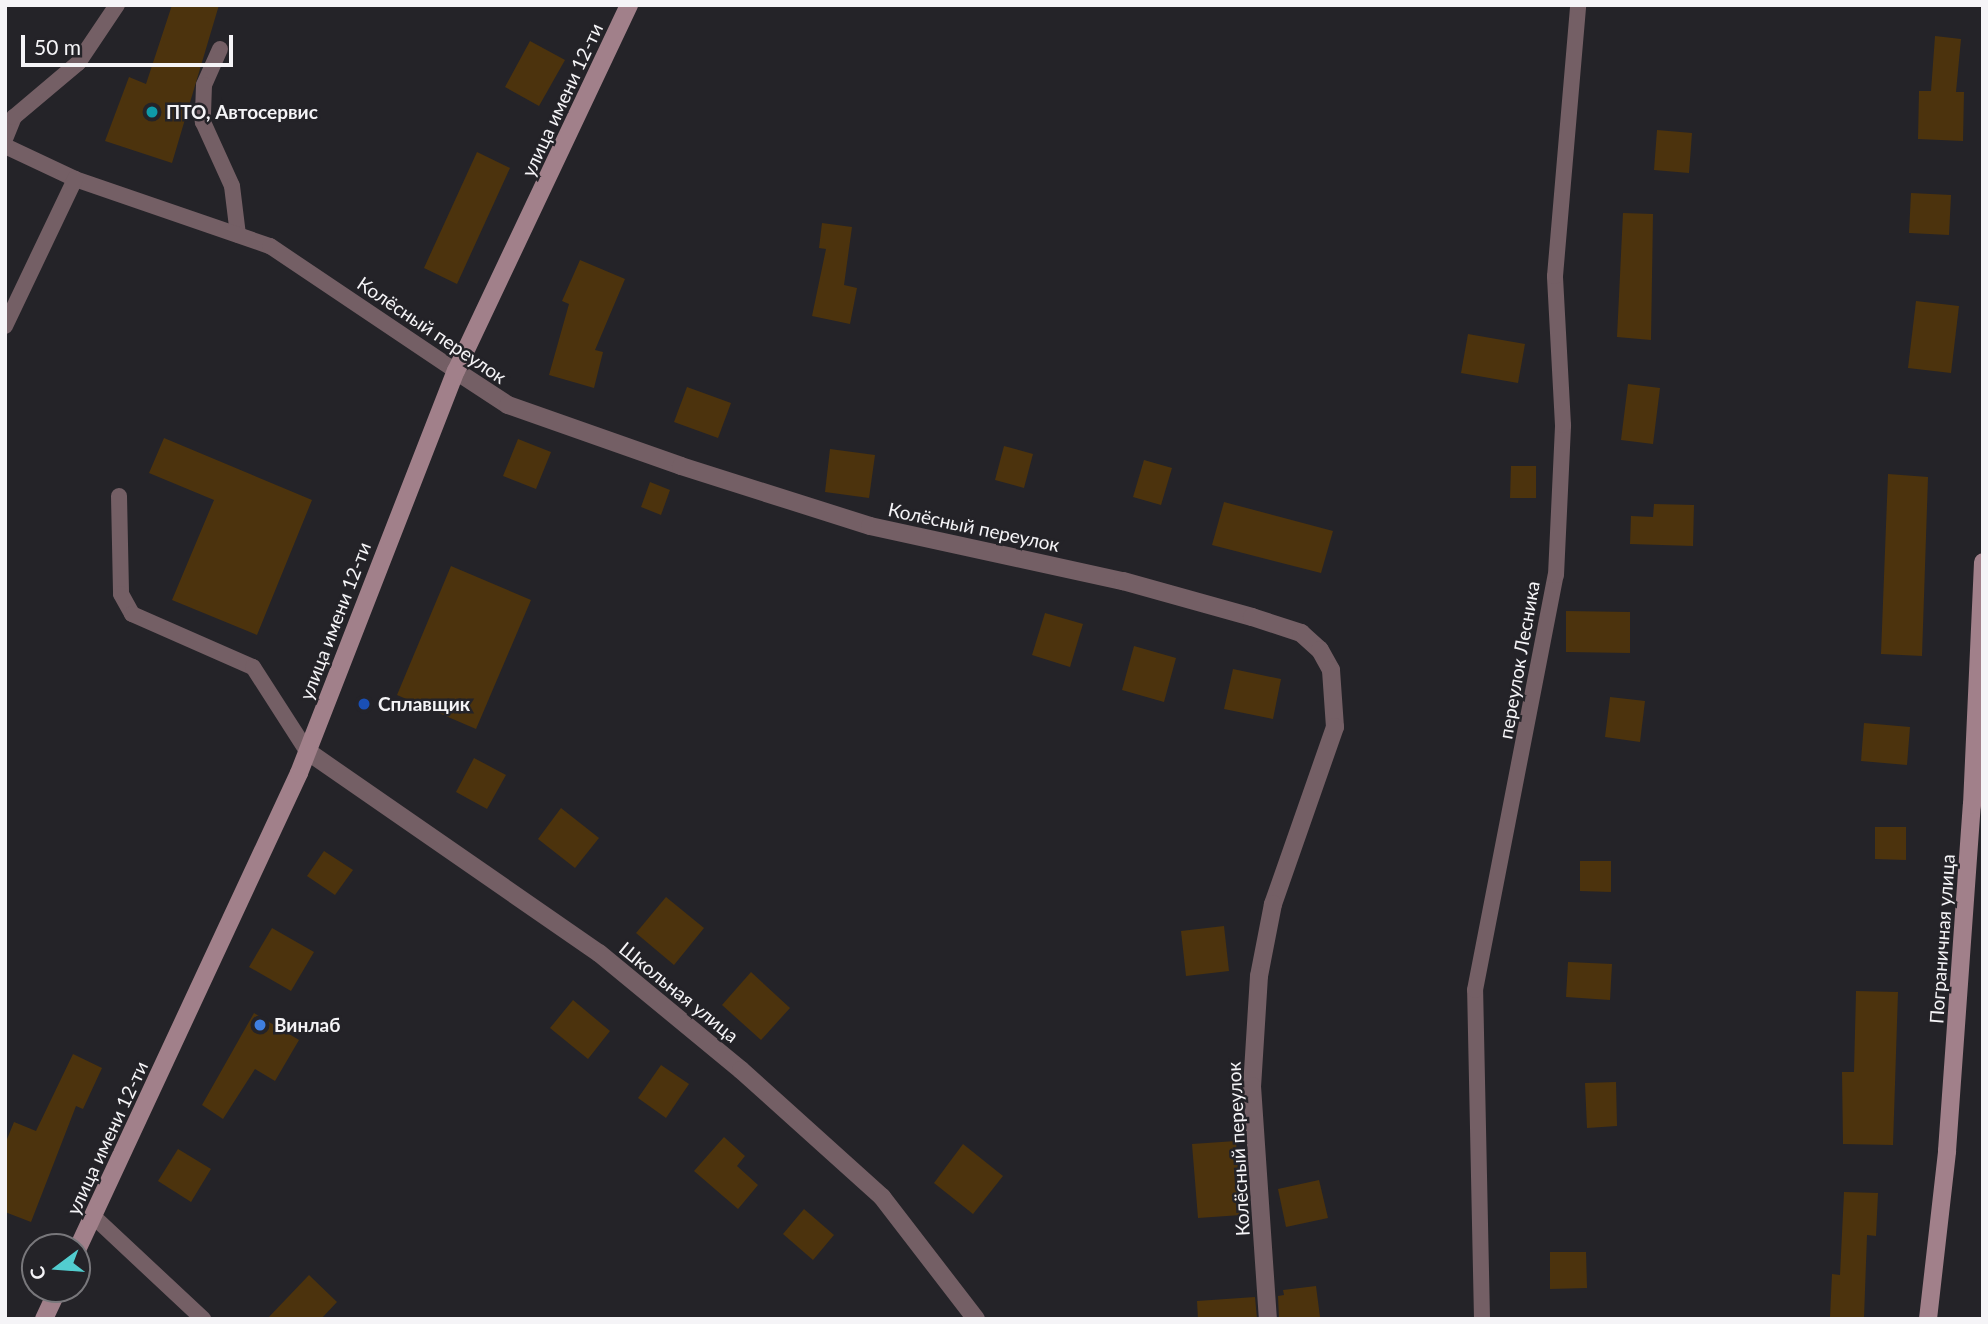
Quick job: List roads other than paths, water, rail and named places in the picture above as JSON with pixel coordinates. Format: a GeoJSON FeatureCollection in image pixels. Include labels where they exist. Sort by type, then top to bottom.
{"type":"FeatureCollection","features":[{"type":"Feature","properties":{"kind":"main road","name":"улица имени 12-ти"},"geometry":{"type":"LineString","coordinates":[[85,1233],[307,751],[456,371],[629,5]]}},
{"type":"Feature","properties":{"kind":"main road","name":"Пограничная улица"},"geometry":{"type":"LineString","coordinates":[[1928,1319],[1947,1152],[1978,806],[1983,562]]}},
{"type":"Feature","properties":{"kind":"main road"},"geometry":{"type":"LineString","coordinates":[[44,1319],[51,1303]]}},
{"type":"Feature","properties":{"kind":"street","name":"Колёсный переулок"},"geometry":{"type":"LineString","coordinates":[[456,371],[508,405],[681,466],[870,526],[1123,581],[1252,617],[1301,634],[1320,650],[1331,670],[1335,727],[1273,904],[1259,976],[1252,1086],[1268,1319]]}},
{"type":"Feature","properties":{"kind":"street","name":"Школьная улица"},"geometry":{"type":"LineString","coordinates":[[307,751],[599,954],[741,1070],[882,1197],[976,1319]]}},
{"type":"Feature","properties":{"kind":"lane"},"geometry":{"type":"LineString","coordinates":[[5,139],[14,117],[78,63],[117,5]]}},
{"type":"Feature","properties":{"kind":"lane","name":"переулок Лесника"},"geometry":{"type":"LineString","coordinates":[[1482,1319],[1475,990],[1556,575],[1563,425],[1555,276],[1578,5]]}},
{"type":"Feature","properties":{"kind":"lane"},"geometry":{"type":"LineString","coordinates":[[220,49],[204,85],[203,122],[232,186],[238,235]]}},
{"type":"Feature","properties":{"kind":"lane","name":"Колёсный переулок"},"geometry":{"type":"LineString","coordinates":[[5,146],[75,179],[270,246],[456,371]]}},
{"type":"Feature","properties":{"kind":"lane"},"geometry":{"type":"LineString","coordinates":[[5,326],[75,179]]}},
{"type":"Feature","properties":{"kind":"lane"},"geometry":{"type":"LineString","coordinates":[[119,496],[121,594],[132,614],[253,667],[307,751]]}},
{"type":"Feature","properties":{"kind":"lane"},"geometry":{"type":"LineString","coordinates":[[93,1216],[203,1319]]}},
{"type":"Feature","properties":{"kind":"place","name":"ПТО, Автосервис"},"geometry":{"type":"Point","coordinates":[152,112]}},
{"type":"Feature","properties":{"kind":"place","name":"Сплавщик"},"geometry":{"type":"Point","coordinates":[364,704]}},
{"type":"Feature","properties":{"kind":"place","name":"Винлаб"},"geometry":{"type":"Point","coordinates":[260,1025]}}]}
